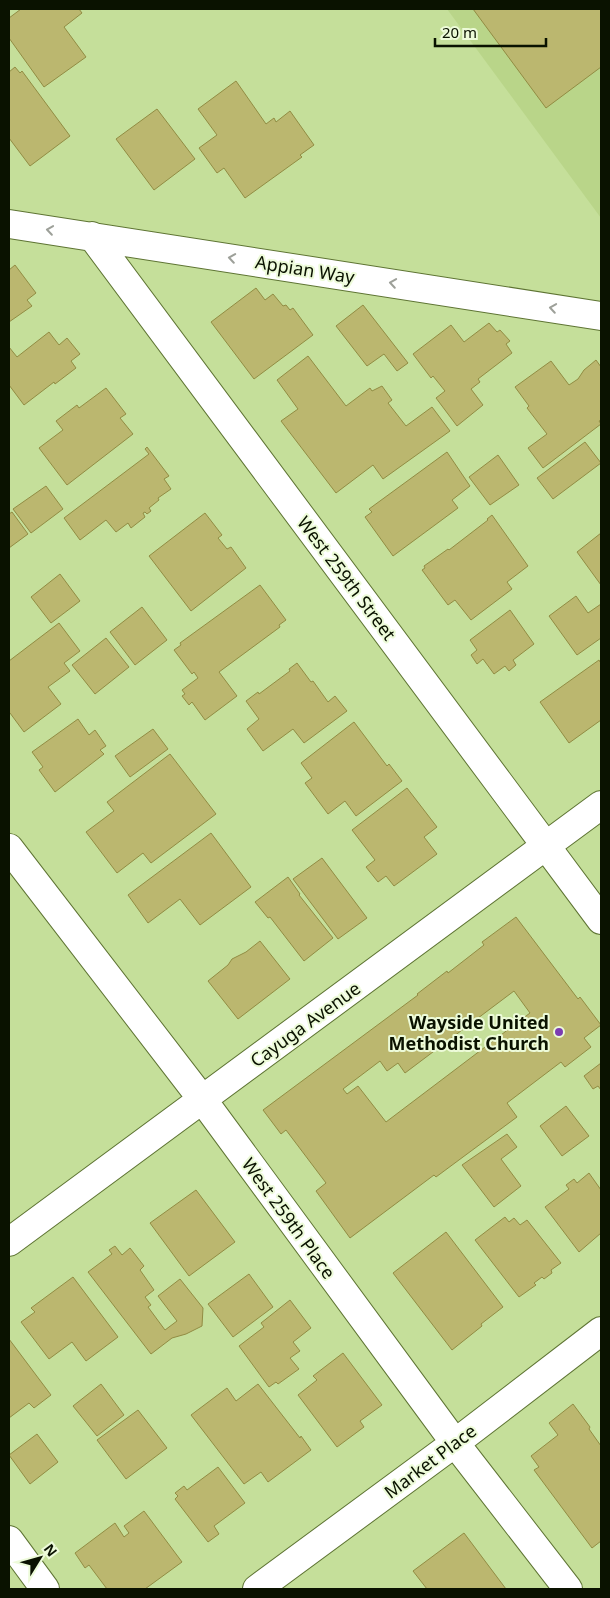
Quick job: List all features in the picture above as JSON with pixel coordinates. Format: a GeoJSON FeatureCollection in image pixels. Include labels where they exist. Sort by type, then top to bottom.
{"type":"FeatureCollection","features":[{"type":"Feature","properties":{"kind":"street","name":"Appian Way"},"geometry":{"type":"LineString","coordinates":[[9,224],[601,316]]}},
{"type":"Feature","properties":{"kind":"street","name":"West 259th Street"},"geometry":{"type":"LineString","coordinates":[[92,236],[601,920]]}},
{"type":"Feature","properties":{"kind":"street","name":"Cayuga Avenue"},"geometry":{"type":"LineString","coordinates":[[9,1242],[601,805]]}},
{"type":"Feature","properties":{"kind":"street","name":"West 259th Place"},"geometry":{"type":"LineString","coordinates":[[9,848],[202,1099],[455,1442],[568,1589]]}},
{"type":"Feature","properties":{"kind":"street","name":"Market Place"},"geometry":{"type":"LineString","coordinates":[[257,1589],[601,1331]]}},
{"type":"Feature","properties":{"kind":"street"},"geometry":{"type":"LineString","coordinates":[[9,1540],[45,1589]]}},
{"type":"Feature","properties":{"kind":"shaded area"},"geometry":{"type":"Polygon","coordinates":[[[447,9],[601,9],[601,218],[447,9]]]}},
{"type":"Feature","properties":{"kind":"building"},"geometry":{"type":"Polygon","coordinates":[[[21,9],[79,9],[82,13],[64,27],[86,57],[44,87],[9,38],[9,18],[21,9]]]}},
{"type":"Feature","properties":{"kind":"building"},"geometry":{"type":"Polygon","coordinates":[[[473,9],[601,9],[601,67],[546,108],[473,9]]]}},
{"type":"Feature","properties":{"kind":"building"},"geometry":{"type":"Polygon","coordinates":[[[15,67],[20,73],[22,71],[70,136],[30,166],[9,138],[9,72],[15,67]]]}},
{"type":"Feature","properties":{"kind":"building"},"geometry":{"type":"Polygon","coordinates":[[[236,81],[266,124],[274,118],[276,122],[290,111],[314,145],[300,155],[302,157],[245,198],[224,168],[217,173],[199,148],[217,135],[198,109],[236,81]]]}},
{"type":"Feature","properties":{"kind":"building"},"geometry":{"type":"Polygon","coordinates":[[[157,109],[195,159],[154,190],[116,139],[157,109]]]}},
{"type":"Feature","properties":{"kind":"building"},"geometry":{"type":"Polygon","coordinates":[[[15,265],[36,293],[27,300],[32,306],[9,322],[9,270],[15,265]]]}},
{"type":"Feature","properties":{"kind":"building"},"geometry":{"type":"Polygon","coordinates":[[[256,288],[265,300],[273,294],[283,306],[286,305],[290,310],[293,308],[313,335],[254,379],[211,322],[256,288]]]}},
{"type":"Feature","properties":{"kind":"building"},"geometry":{"type":"Polygon","coordinates":[[[363,305],[408,363],[397,371],[384,354],[367,366],[336,326],[363,305]]]}},
{"type":"Feature","properties":{"kind":"building"},"geometry":{"type":"Polygon","coordinates":[[[489,323],[497,332],[500,330],[510,341],[506,344],[512,353],[478,379],[480,382],[471,389],[483,405],[457,426],[436,398],[445,391],[433,376],[431,378],[413,354],[451,325],[464,342],[489,323]]]}},
{"type":"Feature","properties":{"kind":"building"},"geometry":{"type":"Polygon","coordinates":[[[49,332],[59,345],[67,338],[80,354],[71,361],[76,368],[24,405],[9,385],[9,347],[17,357],[49,332]]]}},
{"type":"Feature","properties":{"kind":"building"},"geometry":{"type":"Polygon","coordinates":[[[308,356],[346,406],[370,388],[372,391],[382,386],[392,400],[388,403],[406,426],[432,407],[450,431],[383,479],[373,465],[336,493],[281,421],[298,409],[277,380],[308,356]]]}},
{"type":"Feature","properties":{"kind":"building"},"geometry":{"type":"Polygon","coordinates":[[[596,360],[601,367],[601,420],[599,421],[601,424],[543,468],[528,448],[547,434],[527,408],[529,406],[515,387],[551,361],[569,385],[578,379],[584,370],[596,360]]]}},
{"type":"Feature","properties":{"kind":"building"},"geometry":{"type":"Polygon","coordinates":[[[106,388],[126,414],[120,418],[133,434],[67,485],[39,448],[63,430],[56,421],[77,405],[79,408],[106,388]]]}},
{"type":"Feature","properties":{"kind":"building"},"geometry":{"type":"Polygon","coordinates":[[[585,442],[601,463],[553,499],[537,478],[585,442]]]}},
{"type":"Feature","properties":{"kind":"building"},"geometry":{"type":"Polygon","coordinates":[[[147,447],[169,476],[164,479],[171,489],[158,498],[159,500],[149,508],[151,511],[147,514],[143,513],[145,517],[131,528],[128,523],[116,532],[106,520],[80,540],[64,518],[149,454],[145,449],[147,447]]]}},
{"type":"Feature","properties":{"kind":"building"},"geometry":{"type":"Polygon","coordinates":[[[447,452],[470,486],[452,500],[458,508],[393,556],[365,517],[372,512],[369,509],[447,452]]]}},
{"type":"Feature","properties":{"kind":"building"},"geometry":{"type":"Polygon","coordinates":[[[498,455],[519,485],[490,505],[469,477],[498,455]]]}},
{"type":"Feature","properties":{"kind":"building"},"geometry":{"type":"Polygon","coordinates":[[[46,486],[63,509],[31,533],[13,509],[46,486]]]}},
{"type":"Feature","properties":{"kind":"building"},"geometry":{"type":"Polygon","coordinates":[[[12,512],[28,534],[9,548],[9,514],[12,512]]]}},
{"type":"Feature","properties":{"kind":"building"},"geometry":{"type":"Polygon","coordinates":[[[205,513],[222,535],[218,538],[227,549],[231,547],[246,568],[191,611],[149,556],[205,513]]]}},
{"type":"Feature","properties":{"kind":"building"},"geometry":{"type":"Polygon","coordinates":[[[492,515],[528,566],[507,582],[512,589],[471,620],[455,600],[448,605],[422,570],[425,568],[424,566],[449,550],[492,515]]]}},
{"type":"Feature","properties":{"kind":"building"},"geometry":{"type":"Polygon","coordinates":[[[601,533],[601,585],[577,552],[601,533]]]}},
{"type":"Feature","properties":{"kind":"building"},"geometry":{"type":"Polygon","coordinates":[[[60,574],[80,601],[51,623],[31,597],[60,574]]]}},
{"type":"Feature","properties":{"kind":"building"},"geometry":{"type":"Polygon","coordinates":[[[260,585],[286,620],[279,625],[280,627],[219,672],[237,696],[205,720],[192,702],[189,705],[182,696],[185,694],[182,690],[198,678],[194,672],[192,674],[174,650],[181,645],[180,643],[260,585]]]}},
{"type":"Feature","properties":{"kind":"building"},"geometry":{"type":"Polygon","coordinates":[[[576,596],[588,613],[601,604],[601,638],[577,655],[549,616],[576,596]]]}},
{"type":"Feature","properties":{"kind":"building"},"geometry":{"type":"Polygon","coordinates":[[[142,607],[167,640],[135,665],[110,632],[142,607]]]}},
{"type":"Feature","properties":{"kind":"building"},"geometry":{"type":"Polygon","coordinates":[[[510,610],[534,644],[513,660],[516,665],[509,671],[505,666],[494,674],[483,659],[477,664],[471,655],[477,650],[470,640],[510,610]]]}},
{"type":"Feature","properties":{"kind":"building"},"geometry":{"type":"Polygon","coordinates":[[[59,623],[80,651],[64,663],[70,671],[48,687],[61,704],[24,732],[9,714],[9,661],[59,623]]]}},
{"type":"Feature","properties":{"kind":"building"},"geometry":{"type":"Polygon","coordinates":[[[106,638],[129,667],[95,694],[72,665],[106,638]]]}},
{"type":"Feature","properties":{"kind":"building"},"geometry":{"type":"Polygon","coordinates":[[[599,660],[601,661],[601,720],[569,743],[540,702],[599,660]]]}},
{"type":"Feature","properties":{"kind":"building"},"geometry":{"type":"Polygon","coordinates":[[[297,663],[328,702],[335,696],[347,711],[304,743],[293,729],[263,751],[247,729],[259,719],[246,701],[258,692],[259,694],[290,671],[289,669],[297,663]]]}},
{"type":"Feature","properties":{"kind":"building"},"geometry":{"type":"Polygon","coordinates":[[[78,719],[89,735],[95,730],[106,746],[100,750],[104,754],[55,792],[39,770],[43,767],[32,752],[78,719]]]}},
{"type":"Feature","properties":{"kind":"building"},"geometry":{"type":"Polygon","coordinates":[[[354,722],[387,766],[389,764],[402,781],[356,816],[345,801],[328,814],[305,783],[312,778],[301,763],[354,722]]]}},
{"type":"Feature","properties":{"kind":"building"},"geometry":{"type":"Polygon","coordinates":[[[153,729],[168,749],[130,777],[115,756],[153,729]]]}},
{"type":"Feature","properties":{"kind":"building"},"geometry":{"type":"Polygon","coordinates":[[[170,754],[216,814],[151,863],[143,853],[117,873],[86,832],[114,811],[107,802],[170,754]]]}},
{"type":"Feature","properties":{"kind":"building"},"geometry":{"type":"Polygon","coordinates":[[[407,788],[437,827],[424,837],[437,854],[394,886],[386,876],[378,882],[366,867],[375,860],[352,830],[407,788]]]}},
{"type":"Feature","properties":{"kind":"building"},"geometry":{"type":"Polygon","coordinates":[[[211,833],[251,887],[200,925],[180,899],[148,923],[128,895],[211,833]]]}},
{"type":"Feature","properties":{"kind":"building"},"geometry":{"type":"Polygon","coordinates":[[[322,858],[367,918],[338,939],[293,879],[322,858]]]}},
{"type":"Feature","properties":{"kind":"building"},"geometry":{"type":"Polygon","coordinates":[[[288,877],[299,895],[333,938],[304,961],[270,917],[268,918],[255,902],[288,877]]]}},
{"type":"Feature","properties":{"kind":"building"},"geometry":{"type":"Polygon","coordinates":[[[516,917],[578,999],[580,997],[601,1025],[584,1038],[591,1047],[565,1067],[561,1062],[507,1103],[517,1117],[436,1177],[434,1175],[350,1238],[316,1191],[326,1183],[286,1130],[281,1134],[263,1110],[418,995],[447,971],[448,973],[484,945],[482,942],[516,917]],[[514,991],[405,1073],[398,1063],[387,1071],[380,1061],[343,1089],[347,1094],[358,1086],[386,1122],[530,1013],[514,991]]]}},
{"type":"Feature","properties":{"kind":"building"},"geometry":{"type":"Polygon","coordinates":[[[260,941],[290,979],[238,1019],[208,981],[228,965],[232,959],[246,952],[260,941]]]}},
{"type":"Feature","properties":{"kind":"building"},"geometry":{"type":"Polygon","coordinates":[[[601,1063],[601,1090],[598,1086],[593,1089],[584,1076],[601,1063]]]}},
{"type":"Feature","properties":{"kind":"building"},"geometry":{"type":"Polygon","coordinates":[[[566,1106],[589,1136],[562,1156],[540,1126],[566,1106]]]}},
{"type":"Feature","properties":{"kind":"building"},"geometry":{"type":"Polygon","coordinates":[[[507,1134],[517,1147],[501,1159],[521,1186],[494,1207],[462,1165],[507,1134]]]}},
{"type":"Feature","properties":{"kind":"building"},"geometry":{"type":"Polygon","coordinates":[[[589,1173],[601,1190],[601,1233],[579,1252],[545,1207],[569,1189],[566,1185],[574,1179],[577,1183],[589,1173]]]}},
{"type":"Feature","properties":{"kind":"building"},"geometry":{"type":"Polygon","coordinates":[[[196,1190],[235,1242],[189,1276],[150,1223],[196,1190]]]}},
{"type":"Feature","properties":{"kind":"building"},"geometry":{"type":"Polygon","coordinates":[[[505,1217],[509,1222],[514,1218],[520,1225],[527,1220],[561,1263],[551,1270],[552,1273],[544,1279],[542,1277],[534,1283],[536,1285],[519,1297],[475,1240],[505,1217]]]}},
{"type":"Feature","properties":{"kind":"building"},"geometry":{"type":"Polygon","coordinates":[[[446,1232],[503,1307],[452,1350],[393,1273],[446,1232]]]}},
{"type":"Feature","properties":{"kind":"building"},"geometry":{"type":"Polygon","coordinates":[[[115,1246],[122,1255],[130,1248],[144,1266],[140,1270],[154,1290],[145,1297],[151,1305],[148,1307],[165,1330],[177,1321],[158,1296],[180,1279],[203,1308],[202,1326],[172,1338],[151,1354],[88,1272],[112,1254],[109,1250],[115,1246]]]}},
{"type":"Feature","properties":{"kind":"building"},"geometry":{"type":"Polygon","coordinates":[[[249,1274],[273,1307],[233,1337],[208,1304],[249,1274]]]}},
{"type":"Feature","properties":{"kind":"building"},"geometry":{"type":"Polygon","coordinates":[[[73,1277],[118,1337],[86,1361],[72,1342],[49,1359],[21,1322],[35,1312],[31,1308],[73,1277]]]}},
{"type":"Feature","properties":{"kind":"building"},"geometry":{"type":"Polygon","coordinates":[[[290,1300],[311,1328],[293,1342],[300,1351],[290,1358],[299,1369],[278,1384],[276,1382],[269,1387],[239,1346],[264,1327],[261,1323],[290,1300]]]}},
{"type":"Feature","properties":{"kind":"building"},"geometry":{"type":"Polygon","coordinates":[[[9,1339],[51,1395],[34,1408],[29,1403],[9,1418],[9,1339]]]}},
{"type":"Feature","properties":{"kind":"building"},"geometry":{"type":"Polygon","coordinates":[[[343,1353],[382,1405],[360,1421],[364,1427],[337,1447],[298,1395],[317,1380],[313,1376],[343,1353]]]}},
{"type":"Feature","properties":{"kind":"building"},"geometry":{"type":"Polygon","coordinates":[[[101,1384],[124,1415],[97,1436],[73,1406],[101,1384]]]}},
{"type":"Feature","properties":{"kind":"building"},"geometry":{"type":"Polygon","coordinates":[[[258,1384],[311,1450],[268,1482],[261,1472],[244,1484],[191,1415],[227,1388],[236,1401],[258,1384]]]}},
{"type":"Feature","properties":{"kind":"building"},"geometry":{"type":"Polygon","coordinates":[[[573,1404],[601,1446],[601,1541],[592,1548],[534,1470],[539,1467],[531,1456],[558,1435],[549,1423],[573,1404]]]}},
{"type":"Feature","properties":{"kind":"building"},"geometry":{"type":"Polygon","coordinates":[[[138,1410],[167,1448],[126,1479],[97,1440],[138,1410]]]}},
{"type":"Feature","properties":{"kind":"building"},"geometry":{"type":"Polygon","coordinates":[[[37,1434],[58,1462],[30,1484],[9,1455],[37,1434]]]}},
{"type":"Feature","properties":{"kind":"building"},"geometry":{"type":"Polygon","coordinates":[[[218,1467],[245,1503],[214,1526],[219,1534],[208,1542],[175,1499],[178,1496],[175,1493],[184,1486],[187,1490],[218,1467]]]}},
{"type":"Feature","properties":{"kind":"building"},"geometry":{"type":"Polygon","coordinates":[[[144,1511],[182,1562],[145,1589],[107,1589],[89,1565],[85,1568],[75,1553],[115,1523],[124,1537],[129,1533],[124,1526],[144,1511]]]}},
{"type":"Feature","properties":{"kind":"building"},"geometry":{"type":"Polygon","coordinates":[[[464,1533],[506,1589],[427,1589],[413,1571],[464,1533]]]}},
{"type":"Feature","properties":{"kind":"place","name":"Wayside United Methodist Church"},"geometry":{"type":"Point","coordinates":[559,1032]}}]}
